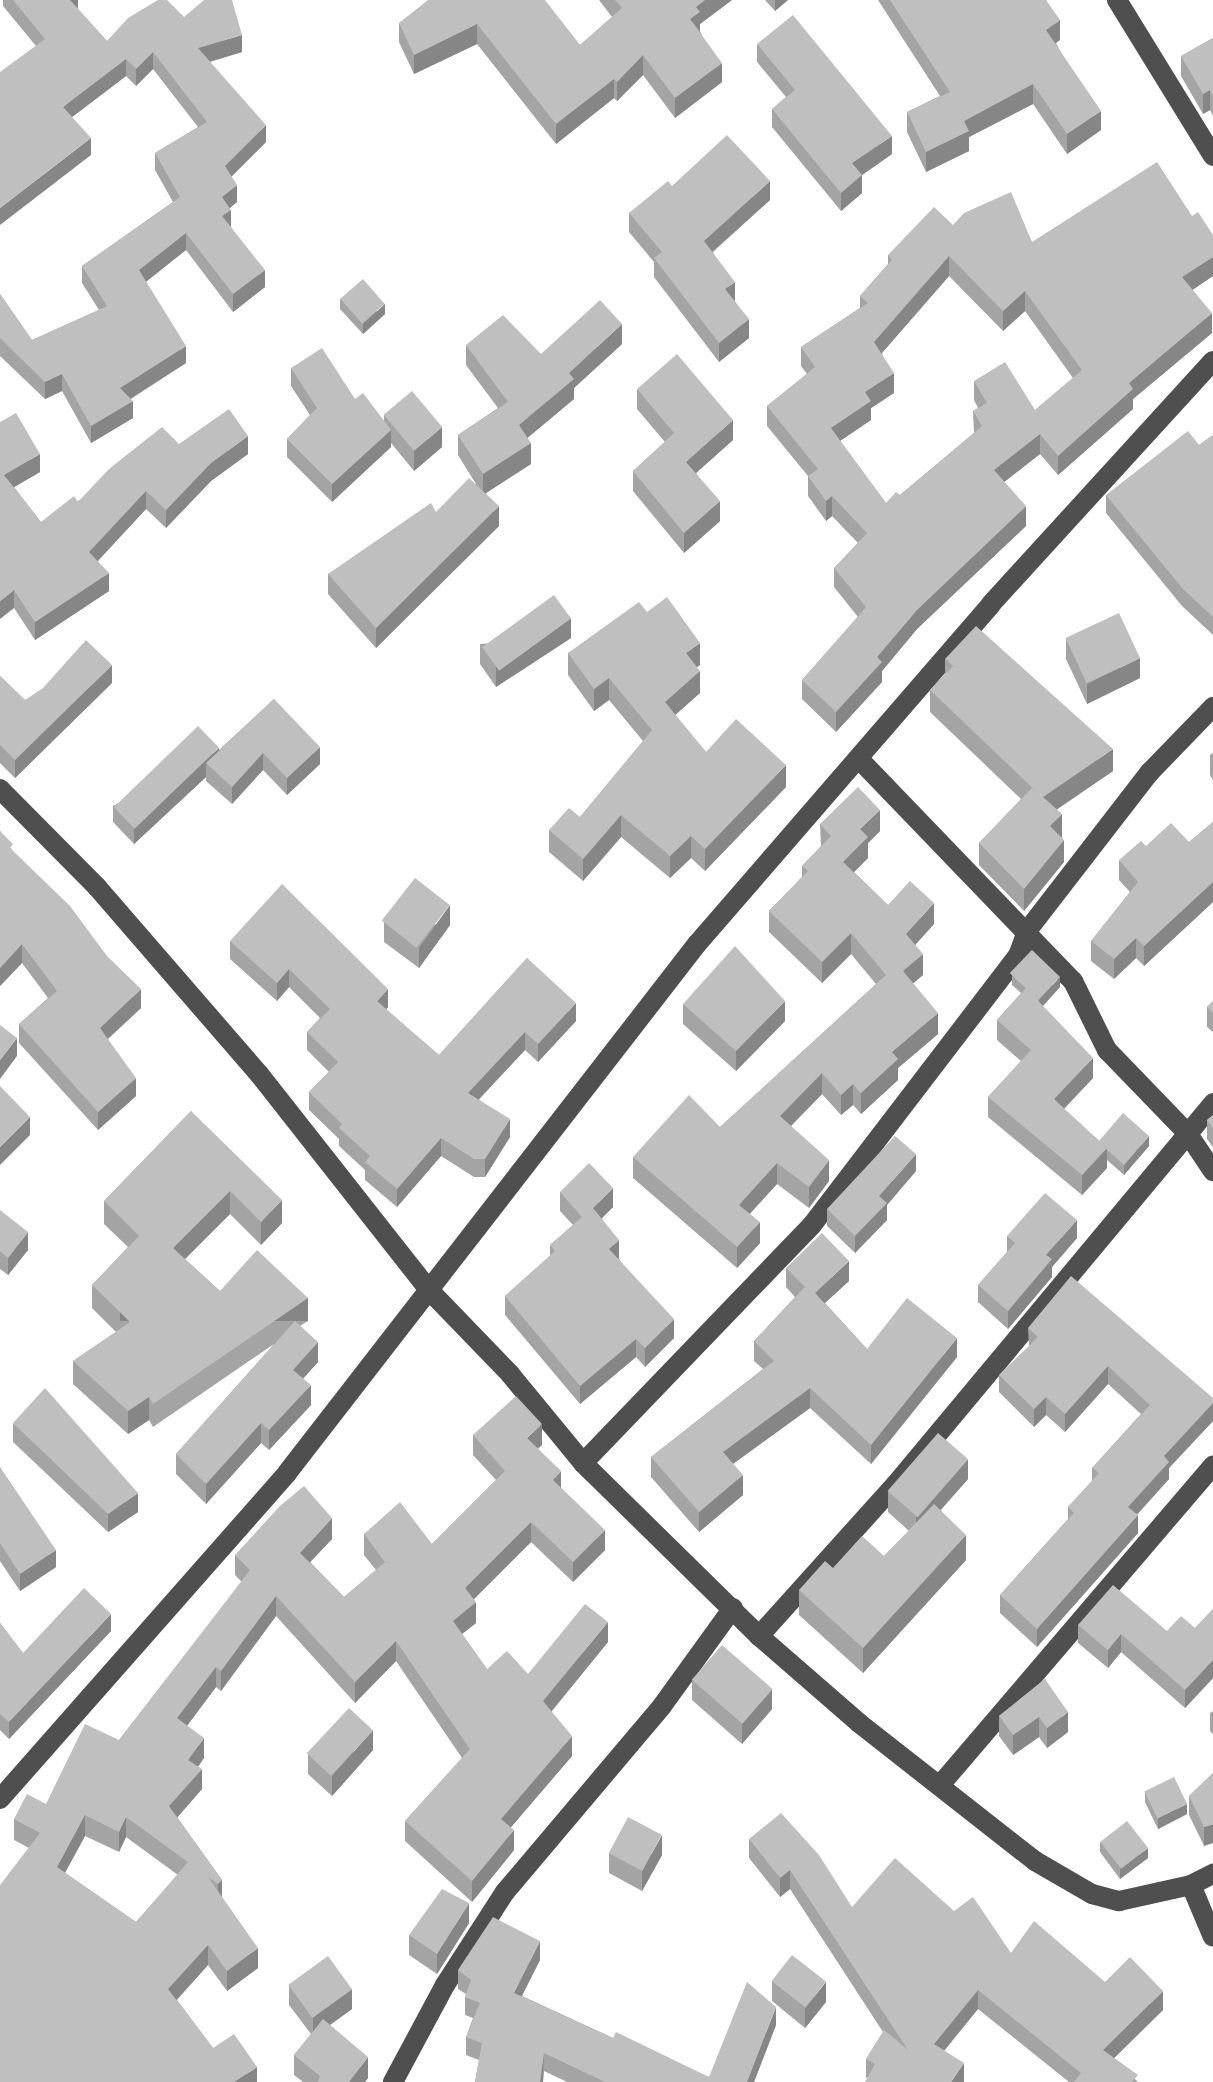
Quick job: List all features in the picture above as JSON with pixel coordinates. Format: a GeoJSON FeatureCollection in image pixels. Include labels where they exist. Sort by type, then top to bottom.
{"type":"FeatureCollection","features":[{"type":"Feature","properties":{"kind":"street"},"geometry":{"type":"LineString","coordinates":[[1117,0],[1213,156]]}},
{"type":"Feature","properties":{"kind":"street"},"geometry":{"type":"LineString","coordinates":[[0,1799],[287,1473],[697,944],[861,761],[991,604],[1213,361]]}},
{"type":"Feature","properties":{"kind":"street"},"geometry":{"type":"LineString","coordinates":[[583,1463],[812,1225],[1018,956],[1027,931],[1150,772],[1213,707]]}},
{"type":"Feature","properties":{"kind":"street"},"geometry":{"type":"LineString","coordinates":[[861,761],[1073,981],[1107,1050],[1188,1134],[1213,1171]]}},
{"type":"Feature","properties":{"kind":"street"},"geometry":{"type":"LineString","coordinates":[[0,789],[97,887],[259,1074],[429,1290],[510,1374],[583,1463],[759,1636],[859,1723],[941,1784],[1035,1861],[1092,1894],[1119,1901],[1191,1885],[1213,1874]]}},
{"type":"Feature","properties":{"kind":"street"},"geometry":{"type":"LineString","coordinates":[[759,1636],[896,1484],[1213,1103]]}},
{"type":"Feature","properties":{"kind":"street"},"geometry":{"type":"LineString","coordinates":[[941,1784],[1213,1465]]}},
{"type":"Feature","properties":{"kind":"street"},"geometry":{"type":"LineString","coordinates":[[393,2082],[445,1985],[505,1892],[662,1706],[733,1608]]}},
{"type":"Feature","properties":{"kind":"street"},"geometry":{"type":"LineString","coordinates":[[1191,1885],[1213,1937]]}},
{"type":"Feature","properties":{"kind":"building"},"geometry":{"type":"Polygon","coordinates":[[[13,0],[70,0],[107,41],[128,18],[158,0],[167,0],[184,17],[204,0],[232,0],[242,35],[198,48],[266,125],[225,166],[237,185],[222,197],[231,210],[222,216],[265,270],[233,294],[186,233],[139,270],[186,346],[120,388],[133,401],[91,426],[62,374],[45,382],[0,338],[0,294],[32,340],[107,306],[82,266],[180,197],[155,153],[207,122],[153,52],[136,69],[126,59],[63,107],[91,138],[0,208],[0,72],[45,39],[13,0]]]}},
{"type":"Feature","properties":{"kind":"building"},"geometry":{"type":"Polygon","coordinates":[[[428,0],[545,0],[580,45],[622,8],[615,0],[705,0],[696,7],[700,12],[690,19],[722,63],[675,98],[643,55],[617,82],[614,79],[556,124],[477,24],[414,55],[399,23],[428,0]]]}},
{"type":"Feature","properties":{"kind":"building"},"geometry":{"type":"Polygon","coordinates":[[[890,0],[1046,0],[1060,20],[1046,30],[1101,111],[1067,134],[1033,84],[964,121],[969,131],[926,152],[907,112],[950,92],[890,0]]]}},
{"type":"Feature","properties":{"kind":"building"},"geometry":{"type":"Polygon","coordinates":[[[793,15],[892,136],[852,163],[862,175],[841,193],[772,109],[795,90],[757,44],[793,15]]]}},
{"type":"Feature","properties":{"kind":"building"},"geometry":{"type":"Polygon","coordinates":[[[1213,38],[1213,96],[1210,90],[1203,94],[1181,56],[1213,38]]]}},
{"type":"Feature","properties":{"kind":"building"},"geometry":{"type":"Polygon","coordinates":[[[727,135],[770,181],[704,241],[735,282],[725,289],[749,319],[719,343],[654,258],[662,252],[629,213],[668,181],[672,186],[727,135]]]}},
{"type":"Feature","properties":{"kind":"building"},"geometry":{"type":"Polygon","coordinates":[[[1157,162],[1192,216],[1198,212],[1213,235],[1213,257],[1182,277],[1212,313],[1129,383],[1133,389],[1058,456],[1040,434],[994,470],[1026,506],[917,610],[877,657],[882,662],[836,712],[802,680],[866,607],[834,568],[867,533],[832,496],[826,501],[808,476],[818,469],[767,406],[815,367],[801,347],[868,303],[860,296],[892,260],[888,255],[934,207],[953,225],[964,213],[1011,192],[1032,242],[1157,162]],[[949,256],[874,342],[894,373],[865,392],[871,401],[831,428],[886,503],[896,492],[900,495],[982,426],[973,411],[987,403],[974,381],[1005,362],[1035,410],[1082,370],[1025,291],[1003,311],[949,256]]]}},
{"type":"Feature","properties":{"kind":"building"},"geometry":{"type":"Polygon","coordinates":[[[363,279],[385,304],[362,324],[340,299],[363,279]]]}},
{"type":"Feature","properties":{"kind":"building"},"geometry":{"type":"Polygon","coordinates":[[[600,300],[622,324],[569,373],[574,379],[519,425],[531,443],[483,474],[458,435],[508,402],[466,345],[503,315],[541,354],[600,300]]]}},
{"type":"Feature","properties":{"kind":"building"},"geometry":{"type":"Polygon","coordinates":[[[322,348],[355,399],[363,393],[391,430],[332,484],[287,439],[317,408],[291,368],[322,348]]]}},
{"type":"Feature","properties":{"kind":"building"},"geometry":{"type":"Polygon","coordinates":[[[677,354],[733,420],[686,462],[720,501],[684,533],[633,471],[674,433],[637,389],[677,354]]]}},
{"type":"Feature","properties":{"kind":"building"},"geometry":{"type":"Polygon","coordinates":[[[412,391],[442,427],[414,451],[384,415],[412,391]]]}},
{"type":"Feature","properties":{"kind":"building"},"geometry":{"type":"Polygon","coordinates":[[[229,409],[248,436],[211,463],[166,510],[146,491],[89,552],[109,573],[35,622],[14,590],[0,601],[0,422],[16,413],[40,454],[4,475],[41,522],[74,496],[78,502],[109,469],[162,427],[179,444],[229,409]]]}},
{"type":"Feature","properties":{"kind":"building"},"geometry":{"type":"Polygon","coordinates":[[[1188,431],[1199,445],[1213,435],[1213,617],[1182,588],[1106,495],[1188,431]]]}},
{"type":"Feature","properties":{"kind":"building"},"geometry":{"type":"Polygon","coordinates":[[[469,478],[499,506],[376,628],[328,574],[431,503],[436,512],[469,478]]]}},
{"type":"Feature","properties":{"kind":"building"},"geometry":{"type":"Polygon","coordinates":[[[554,595],[571,618],[499,671],[482,647],[554,595]]]}},
{"type":"Feature","properties":{"kind":"building"},"geometry":{"type":"Polygon","coordinates":[[[667,597],[700,643],[686,653],[700,671],[665,702],[706,752],[736,719],[786,765],[705,849],[691,836],[670,856],[621,815],[583,859],[549,830],[569,808],[580,817],[652,730],[609,678],[594,689],[568,653],[639,602],[647,612],[667,597]]]}},
{"type":"Feature","properties":{"kind":"building"},"geometry":{"type":"Polygon","coordinates":[[[1119,613],[1140,658],[1087,683],[1066,638],[1119,613]]]}},
{"type":"Feature","properties":{"kind":"building"},"geometry":{"type":"Polygon","coordinates":[[[976,626],[1113,749],[1043,797],[1062,814],[1050,826],[1064,840],[1024,889],[979,843],[1032,788],[1040,795],[930,690],[953,666],[945,659],[976,626]]]}},
{"type":"Feature","properties":{"kind":"building"},"geometry":{"type":"Polygon","coordinates":[[[86,640],[112,665],[15,760],[0,745],[0,676],[25,700],[43,688],[86,640]]]}},
{"type":"Feature","properties":{"kind":"building"},"geometry":{"type":"Polygon","coordinates":[[[274,699],[320,747],[287,778],[263,753],[232,787],[206,763],[274,699]]]}},
{"type":"Feature","properties":{"kind":"building"},"geometry":{"type":"Polygon","coordinates":[[[198,726],[219,748],[135,829],[114,807],[198,726]]]}},
{"type":"Feature","properties":{"kind":"building"},"geometry":{"type":"Polygon","coordinates":[[[858,787],[880,810],[860,829],[868,837],[843,862],[888,905],[910,881],[934,903],[906,934],[923,954],[903,971],[938,1013],[892,1052],[898,1059],[861,1093],[853,1084],[841,1095],[822,1073],[780,1116],[829,1160],[809,1187],[777,1163],[739,1205],[760,1222],[737,1247],[633,1157],[689,1095],[720,1127],[886,975],[851,933],[822,962],[769,911],[808,871],[802,866],[831,836],[820,824],[858,787]]]}},
{"type":"Feature","properties":{"kind":"building"},"geometry":{"type":"Polygon","coordinates":[[[1213,822],[1213,882],[1144,946],[1136,938],[1114,959],[1091,941],[1138,882],[1119,860],[1141,841],[1146,846],[1171,823],[1189,842],[1213,822]]]}},
{"type":"Feature","properties":{"kind":"building"},"geometry":{"type":"Polygon","coordinates":[[[0,831],[13,844],[10,848],[70,906],[107,956],[141,989],[100,1028],[136,1078],[98,1112],[19,1024],[57,991],[22,944],[0,968],[0,831]]]}},
{"type":"Feature","properties":{"kind":"building"},"geometry":{"type":"Polygon","coordinates":[[[415,878],[450,905],[416,948],[382,921],[415,878]]]}},
{"type":"Feature","properties":{"kind":"building"},"geometry":{"type":"Polygon","coordinates":[[[282,884],[388,989],[377,1001],[439,1055],[527,958],[576,1003],[538,1044],[525,1032],[468,1093],[510,1119],[485,1159],[474,1159],[441,1138],[397,1189],[365,1162],[370,1156],[339,1128],[342,1124],[309,1092],[338,1062],[307,1032],[330,1009],[289,969],[277,983],[230,941],[282,884]]]}},
{"type":"Feature","properties":{"kind":"building"},"geometry":{"type":"Polygon","coordinates":[[[735,946],[785,1001],[736,1051],[683,1004],[735,946]]]}},
{"type":"Feature","properties":{"kind":"building"},"geometry":{"type":"Polygon","coordinates":[[[1032,950],[1060,977],[1038,1000],[1010,973],[1032,950]]]}},
{"type":"Feature","properties":{"kind":"building"},"geometry":{"type":"Polygon","coordinates":[[[1026,988],[1093,1058],[1054,1099],[1107,1148],[1082,1175],[988,1097],[1031,1050],[997,1020],[1026,988]]]}},
{"type":"Feature","properties":{"kind":"building"},"geometry":{"type":"Polygon","coordinates":[[[0,1025],[17,1038],[0,1060],[0,1025]]]}},
{"type":"Feature","properties":{"kind":"building"},"geometry":{"type":"Polygon","coordinates":[[[0,1086],[30,1117],[0,1147],[0,1086]]]}},
{"type":"Feature","properties":{"kind":"building"},"geometry":{"type":"Polygon","coordinates":[[[191,1111],[282,1200],[261,1222],[230,1191],[173,1248],[220,1291],[257,1250],[308,1298],[153,1404],[149,1397],[128,1411],[73,1361],[130,1322],[92,1285],[139,1236],[104,1201],[191,1111]]]}},
{"type":"Feature","properties":{"kind":"building"},"geometry":{"type":"Polygon","coordinates":[[[1123,1113],[1149,1136],[1124,1165],[1099,1141],[1123,1113]]]}},
{"type":"Feature","properties":{"kind":"building"},"geometry":{"type":"Polygon","coordinates":[[[895,1136],[916,1154],[879,1196],[887,1203],[855,1236],[827,1209],[895,1136]]]}},
{"type":"Feature","properties":{"kind":"building"},"geometry":{"type":"Polygon","coordinates":[[[589,1163],[613,1188],[593,1208],[619,1240],[609,1249],[674,1319],[645,1348],[636,1339],[580,1386],[505,1296],[555,1251],[550,1245],[582,1217],[560,1192],[589,1163]]]}},
{"type":"Feature","properties":{"kind":"building"},"geometry":{"type":"Polygon","coordinates":[[[1045,1193],[1077,1220],[1046,1255],[1052,1259],[1008,1311],[978,1285],[1015,1243],[1007,1236],[1045,1193]]]}},
{"type":"Feature","properties":{"kind":"building"},"geometry":{"type":"Polygon","coordinates":[[[0,1210],[28,1232],[8,1258],[0,1251],[0,1210]]]}},
{"type":"Feature","properties":{"kind":"building"},"geometry":{"type":"Polygon","coordinates":[[[822,1233],[849,1261],[815,1293],[867,1349],[907,1298],[957,1338],[871,1445],[810,1388],[723,1452],[743,1475],[699,1512],[651,1457],[774,1361],[754,1341],[805,1287],[786,1268],[822,1233]]]}},
{"type":"Feature","properties":{"kind":"building"},"geometry":{"type":"Polygon","coordinates":[[[1071,1276],[1213,1398],[1213,1403],[1164,1456],[1169,1462],[1128,1507],[1138,1515],[1037,1629],[1000,1595],[1074,1513],[1068,1507],[1099,1473],[1092,1468],[1150,1405],[1108,1366],[1065,1414],[1046,1397],[1034,1409],[999,1375],[1038,1337],[1028,1328],[1071,1276]]]}},
{"type":"Feature","properties":{"kind":"building"},"geometry":{"type":"Polygon","coordinates":[[[295,1321],[318,1342],[293,1370],[311,1385],[269,1430],[261,1423],[206,1484],[176,1454],[295,1321]]]}},
{"type":"Feature","properties":{"kind":"building"},"geometry":{"type":"Polygon","coordinates":[[[45,1388],[138,1493],[108,1514],[13,1423],[45,1388]]]}},
{"type":"Feature","properties":{"kind":"building"},"geometry":{"type":"Polygon","coordinates":[[[516,1396],[542,1424],[527,1438],[561,1471],[553,1480],[605,1530],[573,1562],[531,1522],[465,1588],[476,1602],[453,1621],[487,1669],[507,1651],[528,1674],[585,1604],[608,1622],[543,1701],[572,1736],[501,1819],[514,1830],[472,1881],[405,1821],[470,1749],[396,1641],[355,1682],[276,1596],[221,1671],[216,1667],[177,1718],[204,1738],[188,1760],[202,1769],[169,1806],[222,1880],[218,1884],[208,1877],[258,1948],[227,1971],[208,1945],[168,1989],[213,2048],[234,2034],[257,2067],[234,2082],[0,2082],[0,1885],[40,1833],[14,1819],[27,1794],[46,1804],[85,1724],[119,1740],[250,1570],[235,1555],[280,1506],[304,1486],[332,1518],[300,1553],[344,1597],[385,1562],[364,1534],[400,1502],[432,1544],[505,1471],[473,1435],[516,1396]],[[85,1815],[57,1867],[136,1922],[188,1862],[126,1817],[119,1832],[85,1815]]]}},
{"type":"Feature","properties":{"kind":"building"},"geometry":{"type":"Polygon","coordinates":[[[938,1433],[968,1459],[918,1517],[887,1491],[938,1433]]]}},
{"type":"Feature","properties":{"kind":"building"},"geometry":{"type":"Polygon","coordinates":[[[0,1467],[56,1550],[20,1574],[0,1543],[0,1467]]]}},
{"type":"Feature","properties":{"kind":"building"},"geometry":{"type":"Polygon","coordinates":[[[934,1504],[966,1535],[863,1648],[799,1590],[825,1561],[833,1568],[862,1536],[884,1556],[934,1504]]]}},
{"type":"Feature","properties":{"kind":"building"},"geometry":{"type":"Polygon","coordinates":[[[1113,1585],[1167,1631],[1181,1616],[1195,1628],[1213,1609],[1213,1660],[1185,1690],[1121,1634],[1108,1650],[1078,1625],[1113,1585]]]}},
{"type":"Feature","properties":{"kind":"building"},"geometry":{"type":"Polygon","coordinates":[[[84,1588],[111,1614],[9,1722],[0,1714],[0,1623],[23,1653],[84,1588]]]}},
{"type":"Feature","properties":{"kind":"building"},"geometry":{"type":"Polygon","coordinates":[[[722,1645],[773,1689],[742,1724],[692,1680],[722,1645]]]}},
{"type":"Feature","properties":{"kind":"building"},"geometry":{"type":"Polygon","coordinates":[[[1045,1679],[1068,1712],[1047,1728],[1039,1717],[1013,1735],[999,1716],[1045,1679]]]}},
{"type":"Feature","properties":{"kind":"building"},"geometry":{"type":"Polygon","coordinates":[[[349,1708],[373,1731],[331,1776],[307,1753],[349,1708]]]}},
{"type":"Feature","properties":{"kind":"building"},"geometry":{"type":"Polygon","coordinates":[[[1213,1773],[1213,1824],[1204,1827],[1189,1796],[1213,1773]]]}},
{"type":"Feature","properties":{"kind":"building"},"geometry":{"type":"Polygon","coordinates":[[[1174,1777],[1187,1804],[1157,1818],[1144,1791],[1174,1777]]]}},
{"type":"Feature","properties":{"kind":"building"},"geometry":{"type":"Polygon","coordinates":[[[781,1813],[819,1855],[852,1907],[895,1858],[954,1911],[973,1897],[1011,1953],[1034,1921],[1105,1982],[1130,1957],[1163,1991],[1103,2050],[1138,2075],[1132,2082],[1074,2082],[1081,2073],[978,1990],[934,2044],[964,2063],[951,2082],[865,2082],[875,2064],[866,2059],[884,2030],[908,2050],[790,1870],[780,1878],[749,1839],[781,1813]]]}},
{"type":"Feature","properties":{"kind":"building"},"geometry":{"type":"Polygon","coordinates":[[[628,1817],[662,1835],[642,1871],[609,1853],[628,1817]]]}},
{"type":"Feature","properties":{"kind":"building"},"geometry":{"type":"Polygon","coordinates":[[[1127,1821],[1148,1848],[1121,1869],[1100,1842],[1127,1821]]]}},
{"type":"Feature","properties":{"kind":"building"},"geometry":{"type":"Polygon","coordinates":[[[442,1889],[469,1903],[437,1954],[409,1935],[442,1889]]]}},
{"type":"Feature","properties":{"kind":"building"},"geometry":{"type":"Polygon","coordinates":[[[493,1917],[540,1941],[514,1993],[613,2038],[616,2032],[709,2077],[747,1982],[776,2007],[747,2082],[605,2082],[544,2053],[540,2082],[475,2082],[482,2043],[466,2037],[480,2003],[465,1997],[471,1980],[458,1970],[493,1917]]]}},
{"type":"Feature","properties":{"kind":"building"},"geometry":{"type":"Polygon","coordinates":[[[792,1955],[826,1981],[806,2007],[772,1981],[792,1955]]]}},
{"type":"Feature","properties":{"kind":"building"},"geometry":{"type":"Polygon","coordinates":[[[328,1956],[352,1989],[312,2018],[288,1985],[328,1956]]]}},
{"type":"Feature","properties":{"kind":"building"},"geometry":{"type":"Polygon","coordinates":[[[323,2019],[368,2057],[349,2082],[318,2082],[320,2076],[294,2055],[323,2019]]]}}]}
